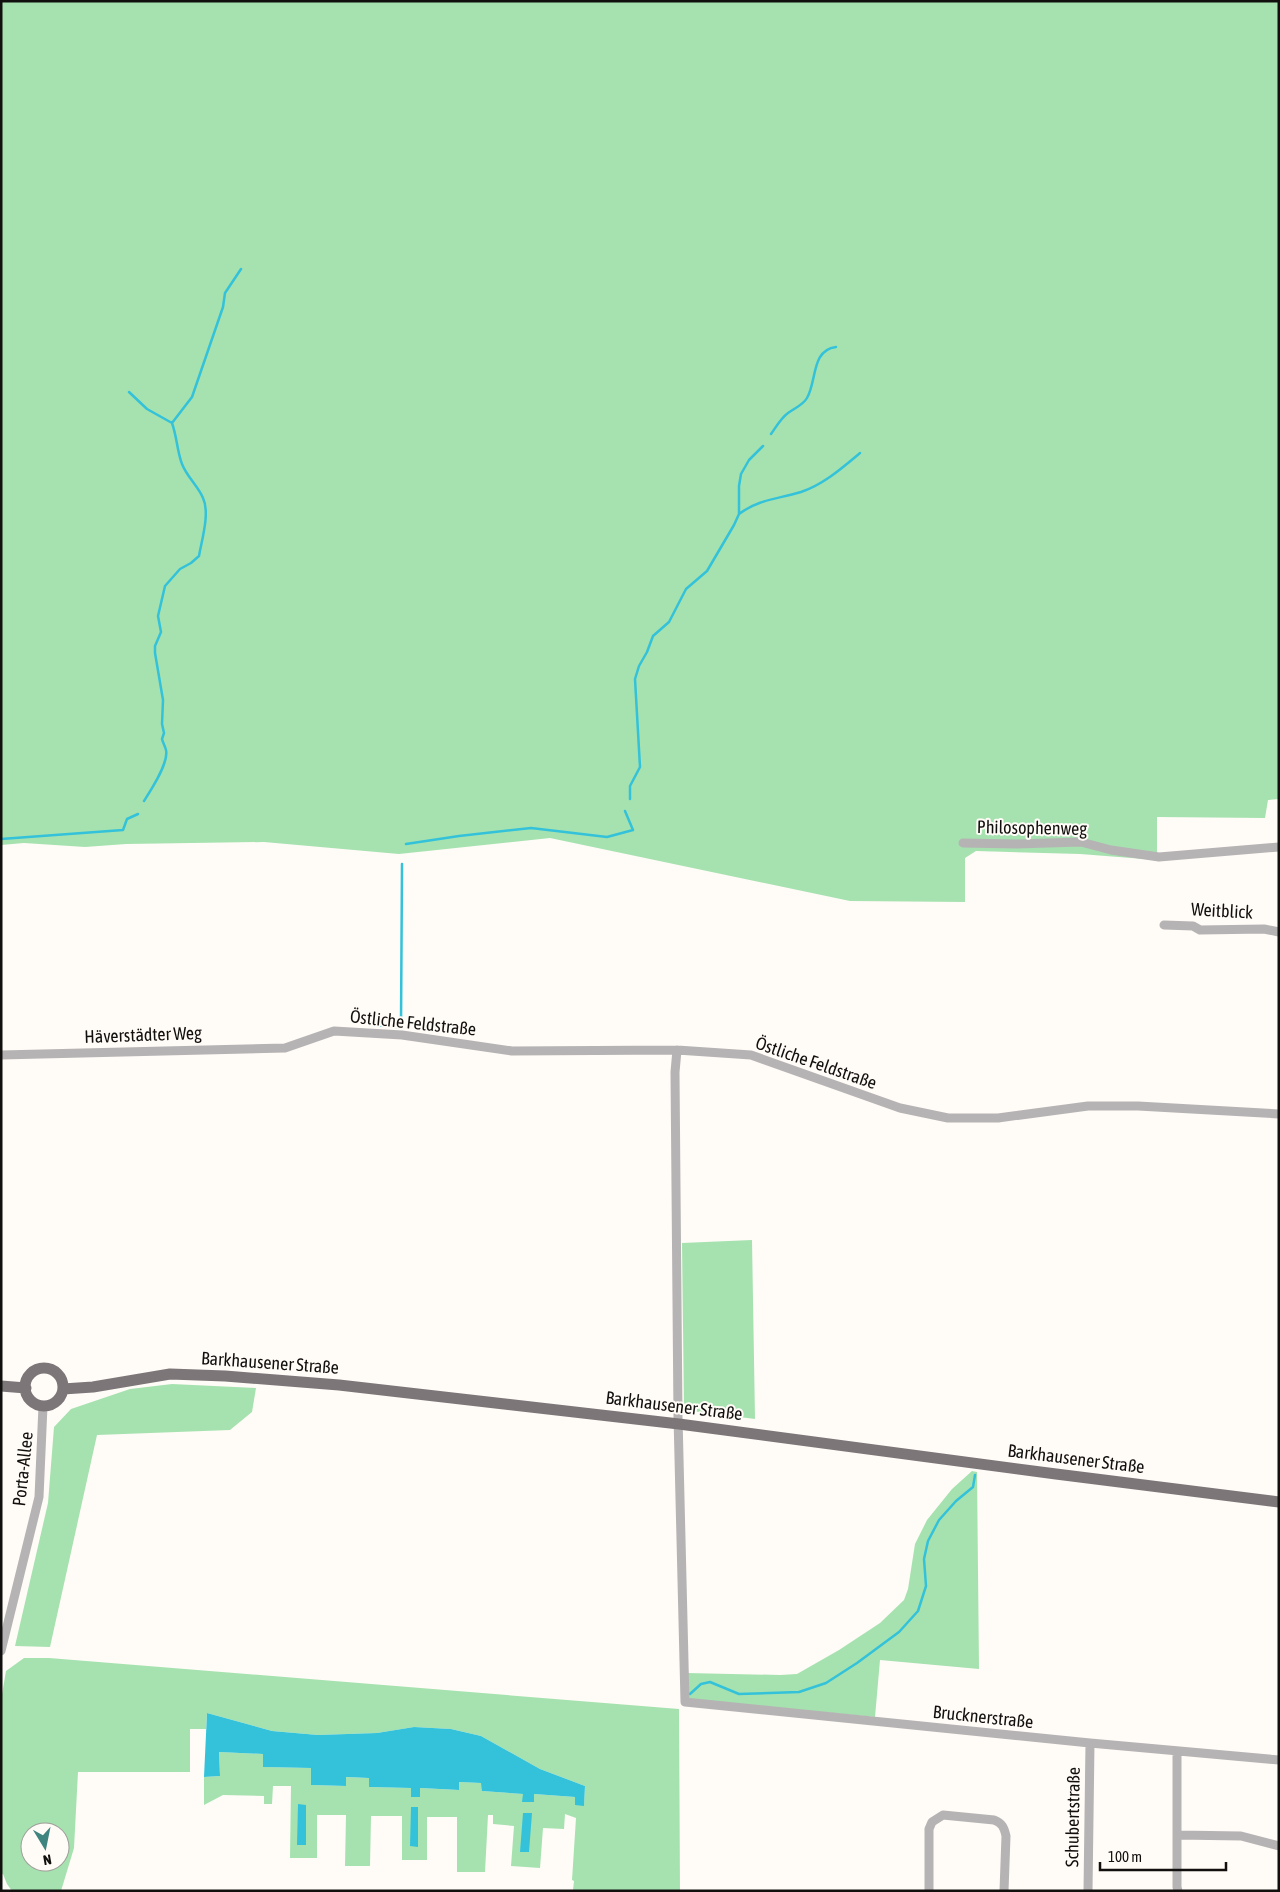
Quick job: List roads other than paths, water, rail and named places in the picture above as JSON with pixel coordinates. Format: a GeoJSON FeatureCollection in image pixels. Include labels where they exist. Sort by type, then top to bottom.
{"type":"FeatureCollection","features":[{"type":"Feature","properties":{"kind":"main road"},"geometry":{"type":"LineString","coordinates":[[44,1368],[56,1372],[60,1377],[63,1389],[59,1400],[49,1406],[44,1406],[32,1402],[26,1388],[28,1378],[32,1373],[44,1368]]}},
{"type":"Feature","properties":{"kind":"main road","name":"Barkhausener Straße"},"geometry":{"type":"LineString","coordinates":[[63,1389],[93,1387],[170,1374],[339,1384],[679,1424],[1279,1502]]}},
{"type":"Feature","properties":{"kind":"main road"},"geometry":{"type":"LineString","coordinates":[[1,1386],[26,1388]]}},
{"type":"Feature","properties":{"kind":"street","name":"Philosophenweg"},"geometry":{"type":"LineString","coordinates":[[963,843],[1081,842],[1120,852],[1159,857],[1279,847]]}},
{"type":"Feature","properties":{"kind":"street","name":"Weitblick"},"geometry":{"type":"LineString","coordinates":[[1164,924],[1193,926],[1200,930],[1264,929],[1279,932]]}},
{"type":"Feature","properties":{"kind":"street","name":"Östliche Feldstraße"},"geometry":{"type":"LineString","coordinates":[[285,1048],[334,1031],[402,1035],[512,1051],[677,1050],[751,1055],[900,1108],[948,1118],[998,1118],[1088,1106],[1138,1106],[1279,1114]]}},
{"type":"Feature","properties":{"kind":"street","name":"Häverstädter Weg"},"geometry":{"type":"LineString","coordinates":[[1,1055],[285,1048]]}},
{"type":"Feature","properties":{"kind":"street"},"geometry":{"type":"LineString","coordinates":[[677,1050],[675,1072],[679,1424]]}},
{"type":"Feature","properties":{"kind":"street","name":"Porta-Allee"},"geometry":{"type":"LineString","coordinates":[[1,1651],[39,1497],[44,1406]]}},
{"type":"Feature","properties":{"kind":"street","name":"Brucknerstraße"},"geometry":{"type":"LineString","coordinates":[[679,1424],[685,1702],[1090,1744],[1279,1760]]}},
{"type":"Feature","properties":{"kind":"street","name":"Schubertstraße"},"geometry":{"type":"LineString","coordinates":[[1088,1891],[1090,1744]]}},
{"type":"Feature","properties":{"kind":"street"},"geometry":{"type":"LineString","coordinates":[[1177,1751],[1178,1891]]}},
{"type":"Feature","properties":{"kind":"street"},"geometry":{"type":"LineString","coordinates":[[929,1891],[929,1829],[932,1822],[942,1816],[1000,1822],[1004,1827],[1006,1836],[1004,1891]]}},
{"type":"Feature","properties":{"kind":"street"},"geometry":{"type":"LineString","coordinates":[[1178,1835],[1241,1836],[1279,1846]]}},
{"type":"Feature","properties":{"kind":"water"},"geometry":{"type":"Polygon","coordinates":[[[207,1713],[272,1731],[318,1735],[377,1733],[414,1727],[451,1729],[481,1736],[540,1769],[585,1786],[584,1806],[575,1805],[575,1797],[534,1794],[534,1802],[522,1802],[523,1794],[482,1791],[481,1783],[459,1782],[459,1790],[420,1788],[420,1797],[411,1797],[411,1788],[369,1787],[369,1778],[346,1777],[346,1786],[311,1785],[311,1768],[263,1767],[263,1754],[219,1752],[220,1776],[204,1777],[207,1713]]]}},
{"type":"Feature","properties":{"kind":"water"},"geometry":{"type":"Polygon","coordinates":[[[298,1804],[306,1805],[306,1845],[297,1845],[298,1804]]]}},
{"type":"Feature","properties":{"kind":"water"},"geometry":{"type":"Polygon","coordinates":[[[411,1807],[418,1807],[418,1847],[410,1846],[411,1807]]]}},
{"type":"Feature","properties":{"kind":"water"},"geometry":{"type":"Polygon","coordinates":[[[523,1813],[532,1813],[529,1852],[520,1852],[523,1813]]]}},
{"type":"Feature","properties":{"kind":"waterway"},"geometry":{"type":"LineString","coordinates":[[144,801],[159,776],[166,755],[162,739],[164,733],[162,724],[163,700],[155,653],[155,646],[161,632],[158,616],[165,586],[180,569],[199,556],[206,518],[203,498],[182,464],[172,423],[192,397],[223,307],[225,293],[241,269]]}},
{"type":"Feature","properties":{"kind":"waterway"},"geometry":{"type":"LineString","coordinates":[[771,434],[785,415],[801,405],[807,398],[818,360],[828,349],[836,347]]}},
{"type":"Feature","properties":{"kind":"waterway"},"geometry":{"type":"LineString","coordinates":[[129,392],[147,409],[172,423]]}},
{"type":"Feature","properties":{"kind":"waterway"},"geometry":{"type":"LineString","coordinates":[[630,799],[630,786],[640,767],[635,679],[639,666],[653,636],[669,622],[686,589],[707,571],[734,525],[739,514],[741,474],[749,460],[763,446]]}},
{"type":"Feature","properties":{"kind":"waterway"},"geometry":{"type":"LineString","coordinates":[[739,514],[761,502],[801,492],[817,485],[860,453]]}},
{"type":"Feature","properties":{"kind":"waterway"},"geometry":{"type":"LineString","coordinates":[[406,844],[531,828],[607,837],[633,830],[625,811]]}},
{"type":"Feature","properties":{"kind":"waterway"},"geometry":{"type":"LineString","coordinates":[[1,839],[123,830],[127,819],[138,814]]}},
{"type":"Feature","properties":{"kind":"waterway"},"geometry":{"type":"LineString","coordinates":[[373,1025],[397,1027],[401,1025],[402,864]]}},
{"type":"Feature","properties":{"kind":"waterway"},"geometry":{"type":"LineString","coordinates":[[690,1694],[701,1684],[710,1682],[739,1694],[799,1692],[826,1683],[899,1632],[918,1611],[926,1586],[924,1559],[928,1541],[939,1520],[956,1501],[973,1487],[975,1475]]}}]}
